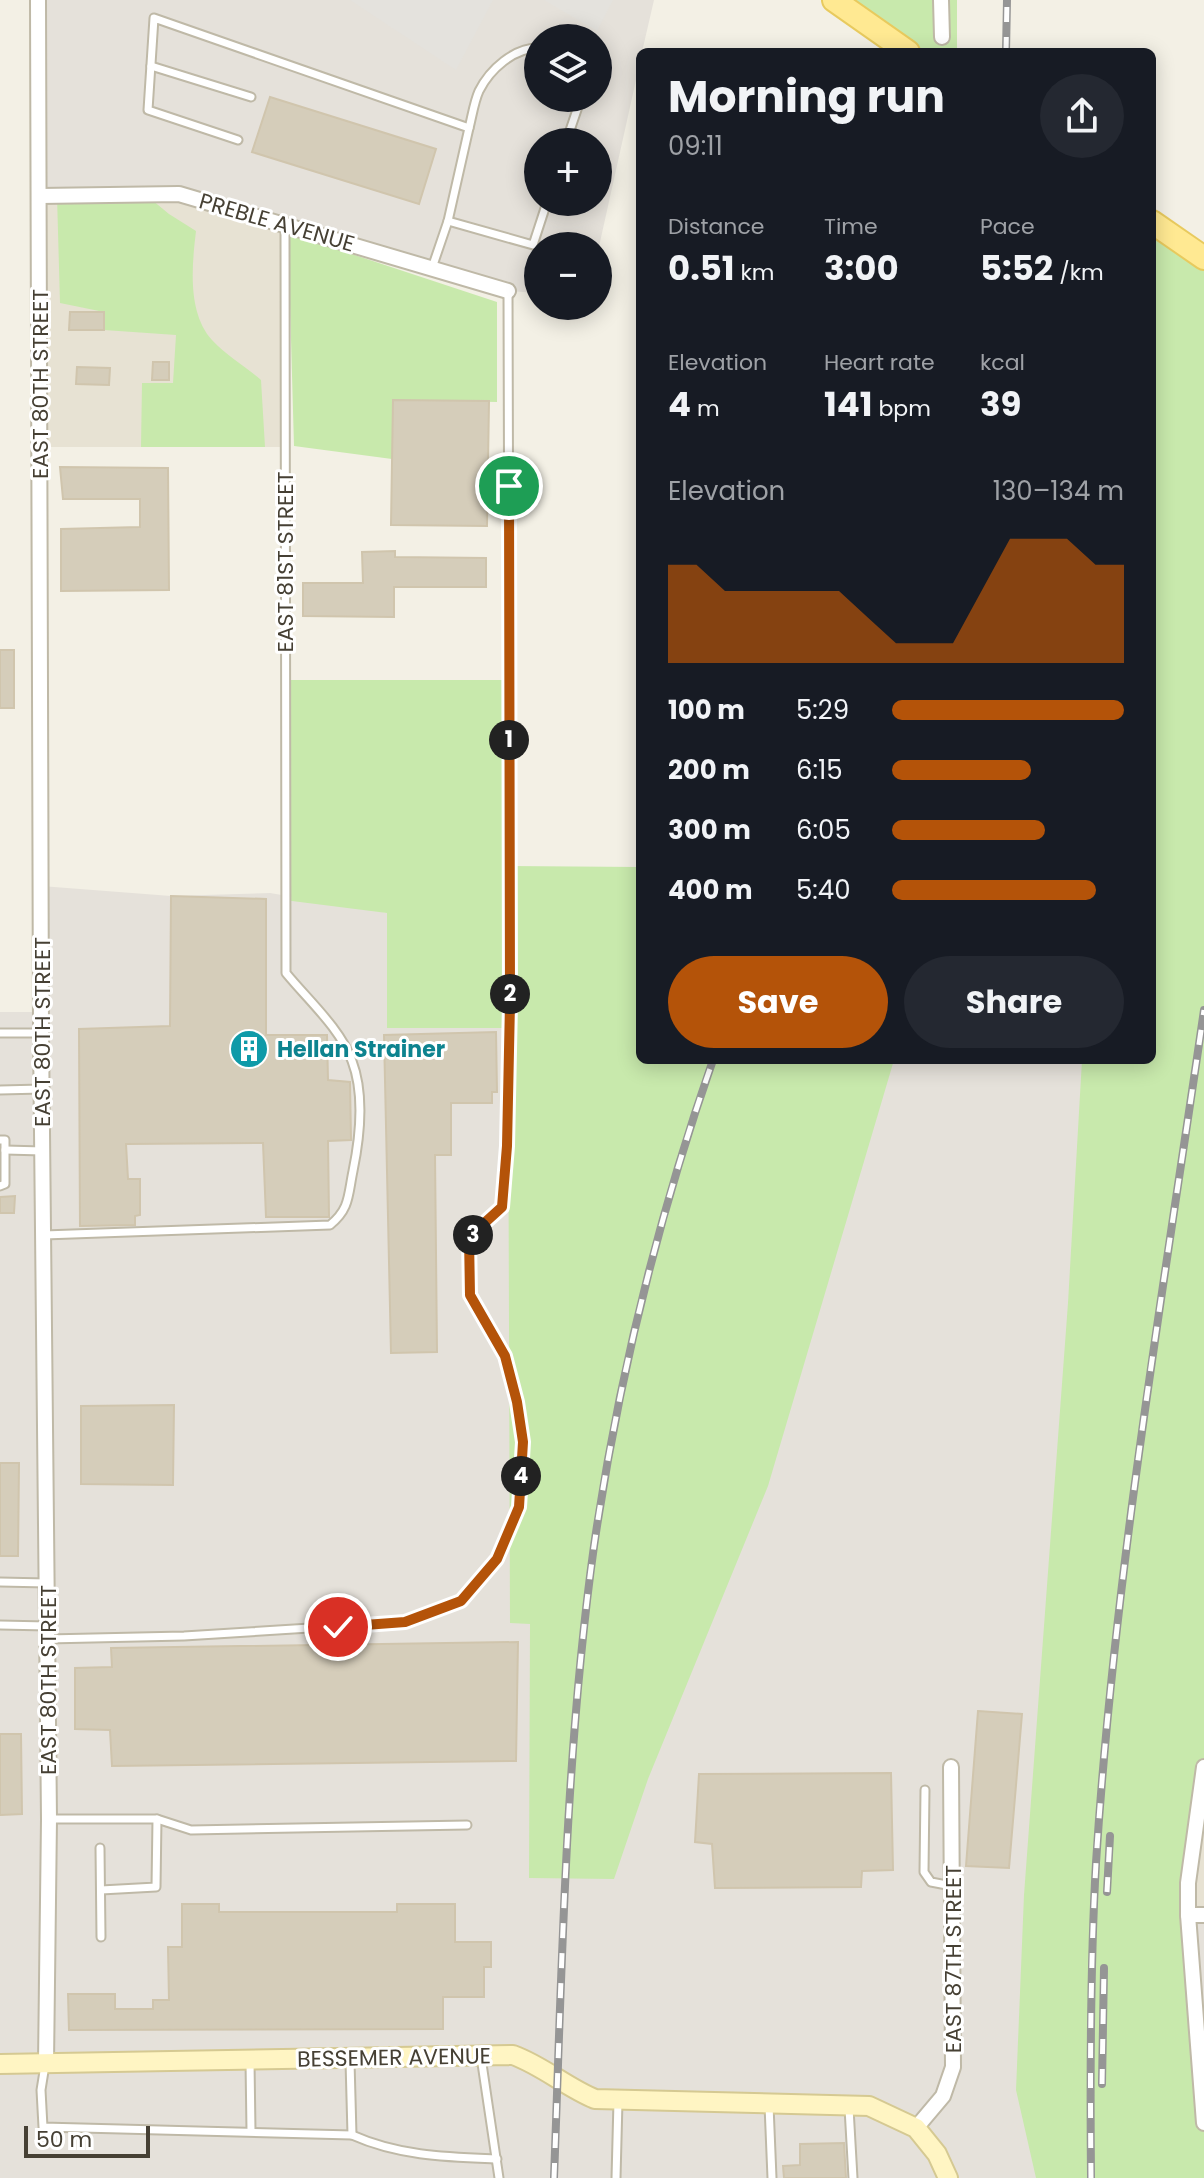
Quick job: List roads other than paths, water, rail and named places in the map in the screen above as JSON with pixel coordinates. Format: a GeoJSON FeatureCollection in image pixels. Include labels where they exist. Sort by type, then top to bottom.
{"type":"FeatureCollection","features":[{"type":"Feature","properties":{"kind":"main road"},"geometry":{"type":"LineString","coordinates":[[834,0],[902,48]]}},
{"type":"Feature","properties":{"kind":"main road"},"geometry":{"type":"LineString","coordinates":[[1156,225],[1204,258]]}},
{"type":"Feature","properties":{"kind":"street","name":"EAST 80TH STREET"},"geometry":{"type":"LineString","coordinates":[[38,0],[41,1033],[49,1819],[46,2063]]}},
{"type":"Feature","properties":{"kind":"street"},"geometry":{"type":"LineString","coordinates":[[941,0],[942,37]]}},
{"type":"Feature","properties":{"kind":"street","name":"PREBLE AVENUE"},"geometry":{"type":"LineString","coordinates":[[40,196],[179,194],[508,291]]}},
{"type":"Feature","properties":{"kind":"street","name":"EAST 87TH STREET"},"geometry":{"type":"LineString","coordinates":[[916,2128],[943,2096],[953,2067],[951,1767]]}},
{"type":"Feature","properties":{"kind":"street"},"geometry":{"type":"LineString","coordinates":[[1204,1767],[1188,1883],[1204,2123]]}},
{"type":"Feature","properties":{"kind":"street"},"geometry":{"type":"LineString","coordinates":[[1188,1915],[1204,1915]]}},
{"type":"Feature","properties":{"kind":"street","name":"BESSEMER AVENUE"},"geometry":{"type":"LineString","coordinates":[[0,2064],[513,2055],[532,2062],[580,2093],[595,2099],[849,2104],[887,2112],[916,2128]]}},
{"type":"Feature","properties":{"kind":"street"},"geometry":{"type":"LineString","coordinates":[[916,2128],[937,2154],[948,2178]]}},
{"type":"Feature","properties":{"kind":"lane"},"geometry":{"type":"LineString","coordinates":[[238,140],[148,110],[154,18],[469,128]]}},
{"type":"Feature","properties":{"kind":"lane"},"geometry":{"type":"LineString","coordinates":[[432,268],[448,221],[480,90],[513,53],[524,48]]}},
{"type":"Feature","properties":{"kind":"lane"},"geometry":{"type":"LineString","coordinates":[[151,66],[251,97]]}},
{"type":"Feature","properties":{"kind":"lane"},"geometry":{"type":"LineString","coordinates":[[448,221],[533,245],[542,216]]}},
{"type":"Feature","properties":{"kind":"lane","name":"EAST 81ST STREET"},"geometry":{"type":"LineString","coordinates":[[44,1235],[330,1225],[344,1214],[358,1147],[360,1103],[352,1061],[331,1026],[286,973],[285,224]]}},
{"type":"Feature","properties":{"kind":"lane"},"geometry":{"type":"LineString","coordinates":[[0,1625],[47,1632],[184,1636],[405,1622],[461,1601],[497,1559],[519,1507],[523,1442],[517,1402],[505,1356],[470,1295],[469,1237],[502,1207],[507,1146],[510,1003],[508,291]]}},
{"type":"Feature","properties":{"kind":"lane"},"geometry":{"type":"LineString","coordinates":[[0,1033],[41,1033]]}},
{"type":"Feature","properties":{"kind":"lane"},"geometry":{"type":"LineString","coordinates":[[0,1090],[42,1089]]}},
{"type":"Feature","properties":{"kind":"lane"},"geometry":{"type":"LineString","coordinates":[[0,1140],[5,1140],[5,1184],[0,1186]]}},
{"type":"Feature","properties":{"kind":"lane"},"geometry":{"type":"LineString","coordinates":[[5,1150],[43,1151]]}},
{"type":"Feature","properties":{"kind":"lane"},"geometry":{"type":"LineString","coordinates":[[0,1582],[47,1583]]}},
{"type":"Feature","properties":{"kind":"lane"},"geometry":{"type":"LineString","coordinates":[[925,1790],[924,1872],[931,1882],[952,1886]]}},
{"type":"Feature","properties":{"kind":"lane"},"geometry":{"type":"LineString","coordinates":[[49,1819],[157,1819],[191,1830],[467,1825]]}},
{"type":"Feature","properties":{"kind":"lane"},"geometry":{"type":"LineString","coordinates":[[101,1890],[156,1887],[157,1819]]}},
{"type":"Feature","properties":{"kind":"lane"},"geometry":{"type":"LineString","coordinates":[[100,1848],[101,1937]]}},
{"type":"Feature","properties":{"kind":"lane"},"geometry":{"type":"LineString","coordinates":[[481,2055],[499,2178]]}},
{"type":"Feature","properties":{"kind":"lane"},"geometry":{"type":"LineString","coordinates":[[349,2057],[352,2135]]}},
{"type":"Feature","properties":{"kind":"lane"},"geometry":{"type":"LineString","coordinates":[[250,2059],[251,2131]]}},
{"type":"Feature","properties":{"kind":"lane"},"geometry":{"type":"LineString","coordinates":[[46,2063],[41,2090],[43,2127],[352,2135],[378,2146],[421,2156],[497,2159]]}},
{"type":"Feature","properties":{"kind":"lane"},"geometry":{"type":"LineString","coordinates":[[616,2178],[618,2101]]}},
{"type":"Feature","properties":{"kind":"lane"},"geometry":{"type":"LineString","coordinates":[[769,2103],[772,2178]]}},
{"type":"Feature","properties":{"kind":"lane"},"geometry":{"type":"LineString","coordinates":[[849,2104],[853,2178]]}},
{"type":"Feature","properties":{"kind":"railway"},"geometry":{"type":"LineString","coordinates":[[1006,48],[1007,0]]}},
{"type":"Feature","properties":{"kind":"railway"},"geometry":{"type":"LineString","coordinates":[[1091,2178],[1093,1942],[1104,1756],[1141,1435],[1204,1010]]}},
{"type":"Feature","properties":{"kind":"railway"},"geometry":{"type":"LineString","coordinates":[[554,2178],[571,1782],[594,1546],[615,1423],[642,1300],[675,1179],[712,1064]]}},
{"type":"Feature","properties":{"kind":"railway"},"geometry":{"type":"LineString","coordinates":[[1107,1892],[1110,1836]]}},
{"type":"Feature","properties":{"kind":"railway"},"geometry":{"type":"LineString","coordinates":[[1102,2084],[1104,1968]]}},
{"type":"Feature","properties":{"kind":"place","name":"Hellan Strainer"},"geometry":{"type":"Point","coordinates":[249,1049]}}]}
